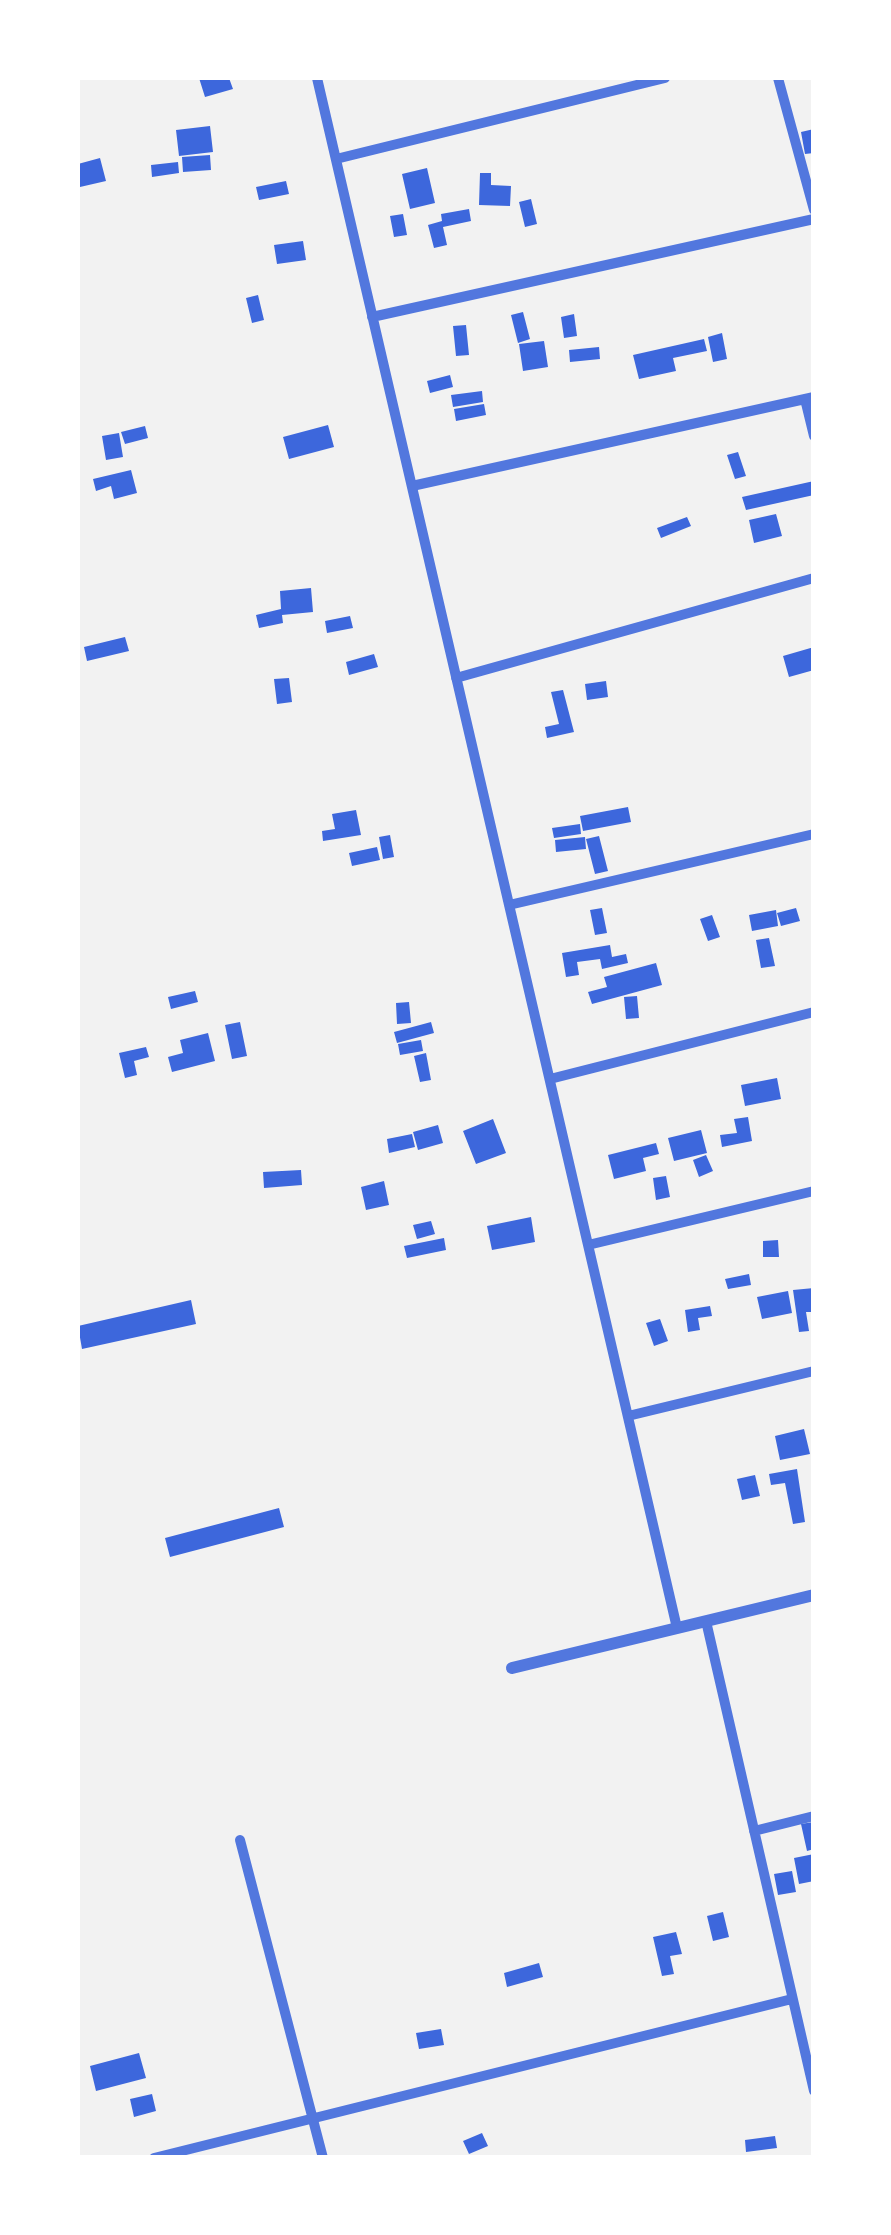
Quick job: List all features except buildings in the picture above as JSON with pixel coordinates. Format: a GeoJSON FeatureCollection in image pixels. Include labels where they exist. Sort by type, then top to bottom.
{"type":"FeatureCollection","features":[{"type":"Feature","properties":{"kind":"street"},"geometry":{"type":"LineString","coordinates":[[317,78],[677,1628]]}},
{"type":"Feature","properties":{"kind":"street"},"geometry":{"type":"LineString","coordinates":[[336,159],[665,78]]}},
{"type":"Feature","properties":{"kind":"street"},"geometry":{"type":"LineString","coordinates":[[778,78],[814,210]]}},
{"type":"Feature","properties":{"kind":"street"},"geometry":{"type":"LineString","coordinates":[[372,318],[814,220]]}},
{"type":"Feature","properties":{"kind":"street"},"geometry":{"type":"LineString","coordinates":[[412,486],[809,398],[814,436]]}},
{"type":"Feature","properties":{"kind":"street"},"geometry":{"type":"LineString","coordinates":[[456,678],[814,578]]}},
{"type":"Feature","properties":{"kind":"street"},"geometry":{"type":"LineString","coordinates":[[509,905],[814,834]]}},
{"type":"Feature","properties":{"kind":"street"},"geometry":{"type":"LineString","coordinates":[[550,1079],[814,1012]]}},
{"type":"Feature","properties":{"kind":"street"},"geometry":{"type":"LineString","coordinates":[[588,1244],[814,1191]]}},
{"type":"Feature","properties":{"kind":"street"},"geometry":{"type":"LineString","coordinates":[[628,1416],[814,1371]]}},
{"type":"Feature","properties":{"kind":"street"},"geometry":{"type":"LineString","coordinates":[[512,1668],[814,1595]]}},
{"type":"Feature","properties":{"kind":"street"},"geometry":{"type":"LineString","coordinates":[[706,1621],[814,2090]]}},
{"type":"Feature","properties":{"kind":"street"},"geometry":{"type":"LineString","coordinates":[[754,1831],[814,1816]]}},
{"type":"Feature","properties":{"kind":"street"},"geometry":{"type":"LineString","coordinates":[[240,1840],[322,2158]]}},
{"type":"Feature","properties":{"kind":"street"},"geometry":{"type":"LineString","coordinates":[[154,2158],[792,1999]]}},
{"type":"Feature","properties":{"kind":"street"},"geometry":{"type":"LineString","coordinates":[[798,2022],[814,2018]]}}]}
